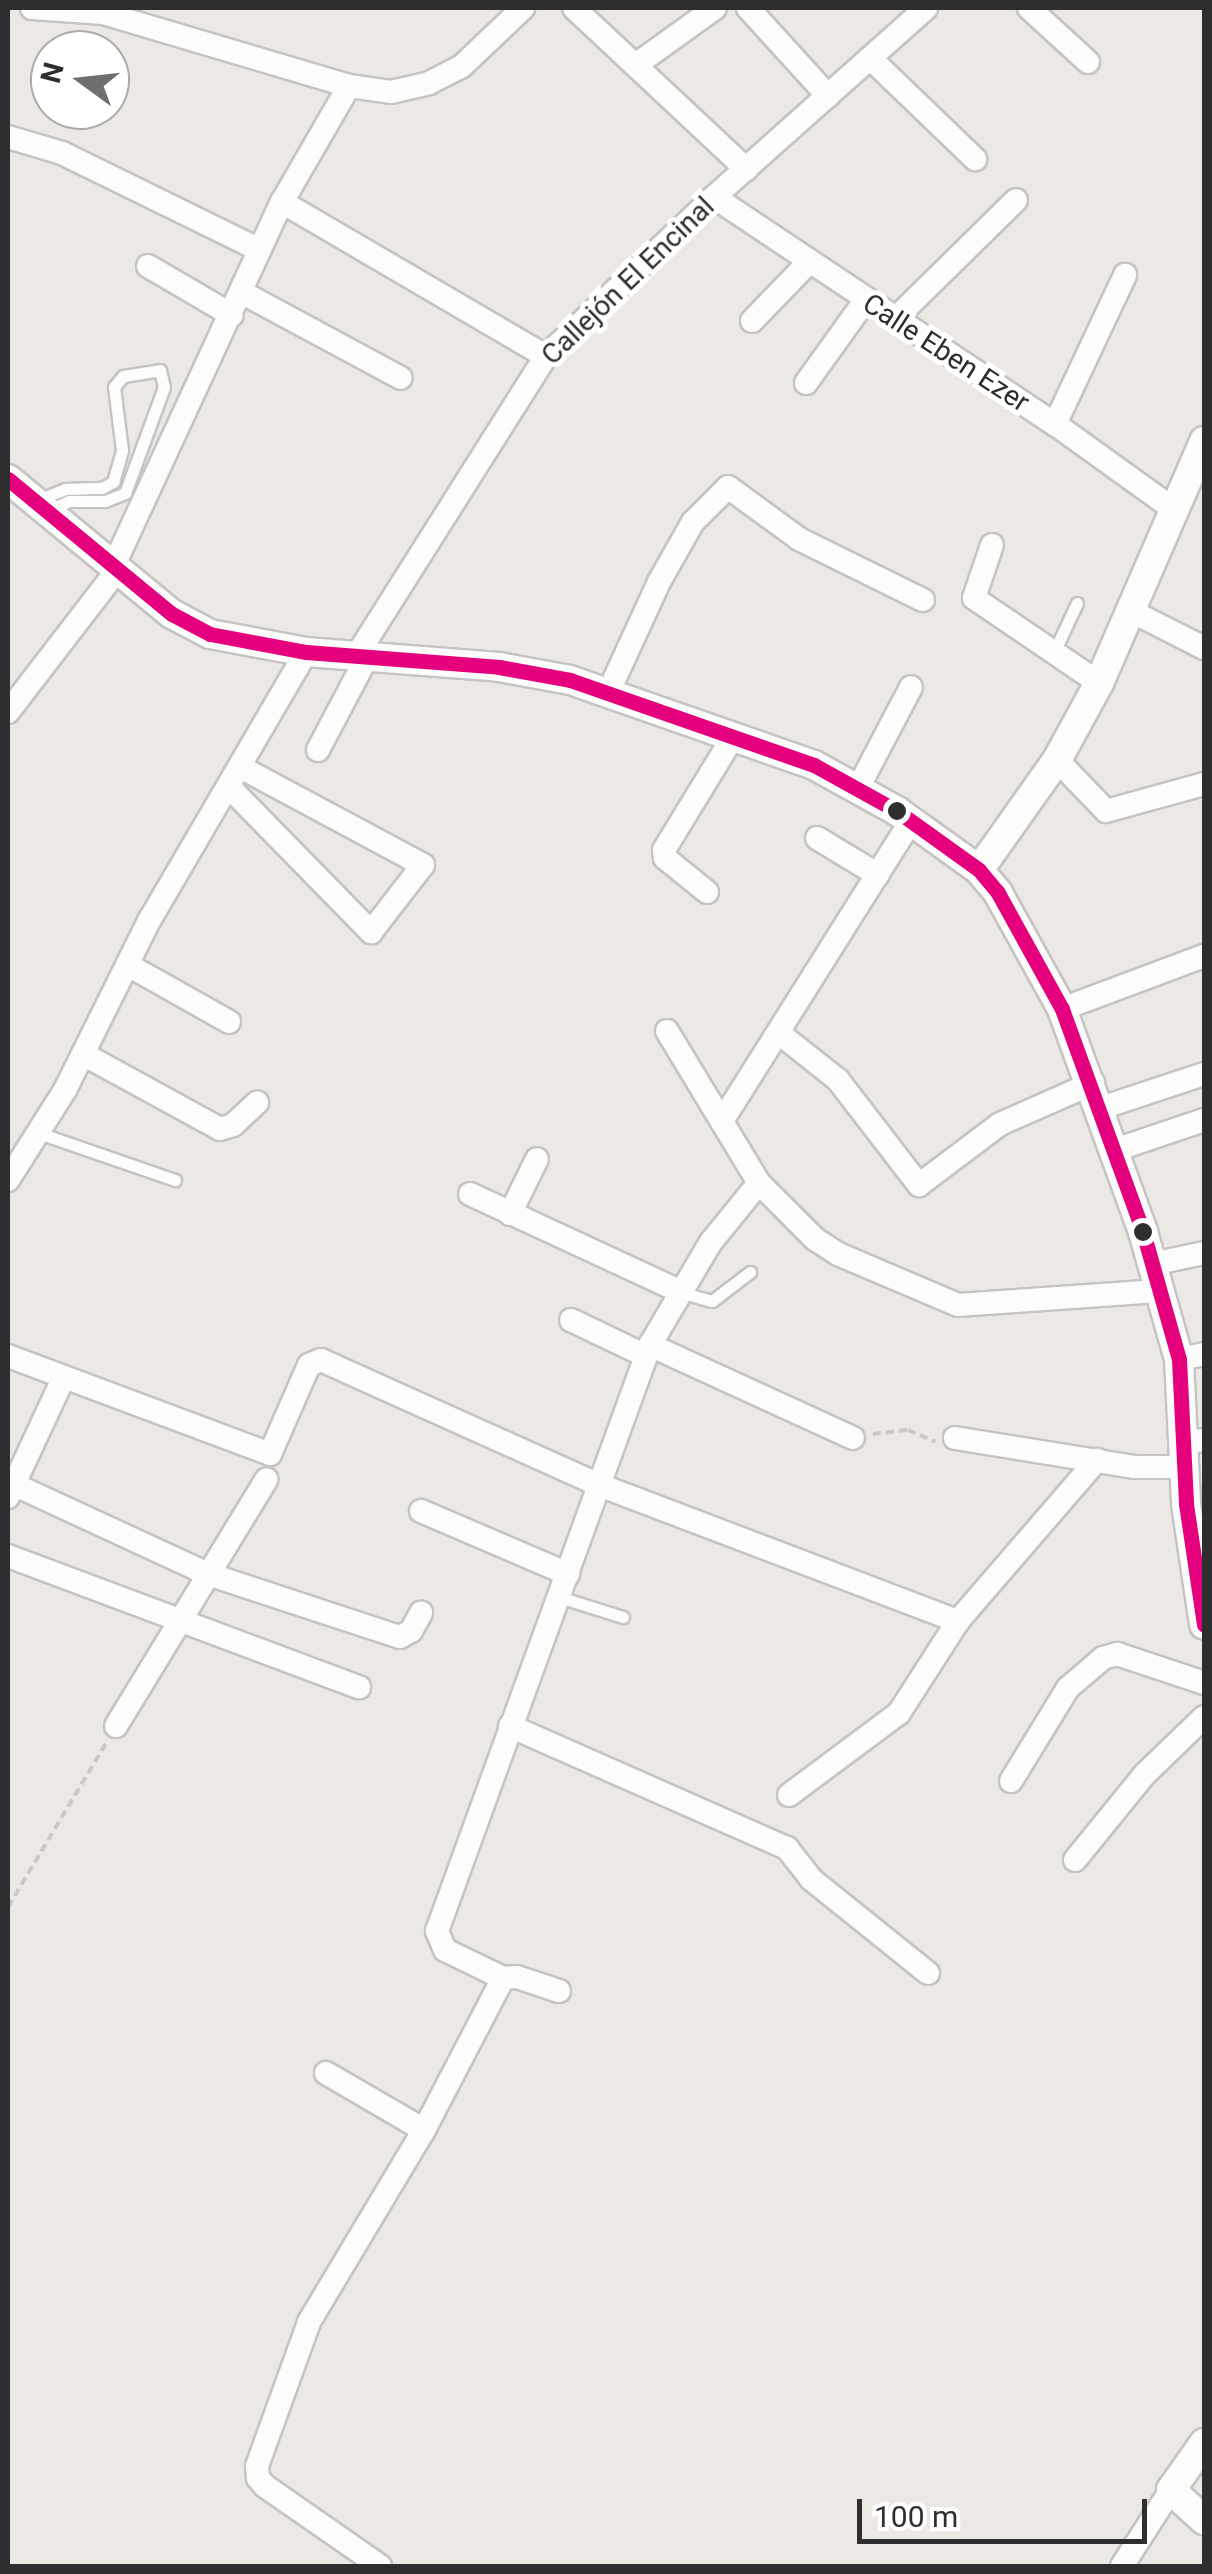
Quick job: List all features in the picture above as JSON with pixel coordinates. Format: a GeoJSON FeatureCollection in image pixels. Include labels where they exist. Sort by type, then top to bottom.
{"type":"FeatureCollection","features":[{"type":"Feature","properties":{"kind":"street"},"geometry":{"type":"LineString","coordinates":[[32,8],[104,13],[348,86],[391,92],[429,84],[482,50],[523,8]]}},
{"type":"Feature","properties":{"kind":"street"},"geometry":{"type":"LineString","coordinates":[[574,8],[746,168]]}},
{"type":"Feature","properties":{"kind":"street"},"geometry":{"type":"LineString","coordinates":[[637,64],[715,8]]}},
{"type":"Feature","properties":{"kind":"street"},"geometry":{"type":"LineString","coordinates":[[748,8],[828,96]]}},
{"type":"Feature","properties":{"kind":"street"},"geometry":{"type":"LineString","coordinates":[[1029,8],[1088,62]]}},
{"type":"Feature","properties":{"kind":"street","name":"Callejón El Encinal"},"geometry":{"type":"LineString","coordinates":[[318,750],[363,655],[546,356],[714,197],[870,58],[917,10]]}},
{"type":"Feature","properties":{"kind":"street"},"geometry":{"type":"LineString","coordinates":[[870,58],[975,159]]}},
{"type":"Feature","properties":{"kind":"street"},"geometry":{"type":"LineString","coordinates":[[8,712],[116,567],[282,202],[348,86]]}},
{"type":"Feature","properties":{"kind":"street"},"geometry":{"type":"LineString","coordinates":[[8,138],[62,153],[260,250]]}},
{"type":"Feature","properties":{"kind":"street","name":"Calle Eben Ezer"},"geometry":{"type":"LineString","coordinates":[[714,197],[1055,424],[1176,511]]}},
{"type":"Feature","properties":{"kind":"street"},"geometry":{"type":"LineString","coordinates":[[894,320],[1016,200]]}},
{"type":"Feature","properties":{"kind":"street"},"geometry":{"type":"LineString","coordinates":[[282,202],[546,356]]}},
{"type":"Feature","properties":{"kind":"street"},"geometry":{"type":"LineString","coordinates":[[752,321],[809,262]]}},
{"type":"Feature","properties":{"kind":"street"},"geometry":{"type":"LineString","coordinates":[[148,266],[232,315]]}},
{"type":"Feature","properties":{"kind":"street"},"geometry":{"type":"LineString","coordinates":[[1055,424],[1124,275]]}},
{"type":"Feature","properties":{"kind":"street"},"geometry":{"type":"LineString","coordinates":[[243,294],[400,378]]}},
{"type":"Feature","properties":{"kind":"street"},"geometry":{"type":"LineString","coordinates":[[806,384],[864,300]]}},
{"type":"Feature","properties":{"kind":"street"},"geometry":{"type":"LineString","coordinates":[[979,870],[1057,760],[1099,683],[1204,442]]}},
{"type":"Feature","properties":{"kind":"street"},"geometry":{"type":"LineString","coordinates":[[608,693],[659,582],[693,522],[728,487],[788,533],[923,600]]}},
{"type":"Feature","properties":{"kind":"street"},"geometry":{"type":"LineString","coordinates":[[22,493],[172,614],[210,634],[306,652],[530,671],[608,693],[814,766],[911,821],[979,870],[998,894],[1062,1009],[1097,1096],[1156,1278],[1192,1356],[1190,1450],[1204,1625]]}},
{"type":"Feature","properties":{"kind":"street"},"geometry":{"type":"LineString","coordinates":[[992,546],[974,598],[1099,683]]}},
{"type":"Feature","properties":{"kind":"street"},"geometry":{"type":"LineString","coordinates":[[1133,612],[1204,648]]}},
{"type":"Feature","properties":{"kind":"street"},"geometry":{"type":"LineString","coordinates":[[8,1180],[39,1133],[128,965],[306,652]]}},
{"type":"Feature","properties":{"kind":"street"},"geometry":{"type":"LineString","coordinates":[[857,790],[911,688]]}},
{"type":"Feature","properties":{"kind":"street"},"geometry":{"type":"LineString","coordinates":[[707,892],[665,858],[664,850],[733,737]]}},
{"type":"Feature","properties":{"kind":"street"},"geometry":{"type":"LineString","coordinates":[[1057,760],[1106,811],[1204,784]]}},
{"type":"Feature","properties":{"kind":"street"},"geometry":{"type":"LineString","coordinates":[[230,788],[371,932],[423,865],[242,768]]}},
{"type":"Feature","properties":{"kind":"street"},"geometry":{"type":"LineString","coordinates":[[722,1121],[911,821]]}},
{"type":"Feature","properties":{"kind":"street"},"geometry":{"type":"LineString","coordinates":[[817,838],[878,875]]}},
{"type":"Feature","properties":{"kind":"street"},"geometry":{"type":"LineString","coordinates":[[1062,1009],[1204,956]]}},
{"type":"Feature","properties":{"kind":"street"},"geometry":{"type":"LineString","coordinates":[[128,965],[229,1022]]}},
{"type":"Feature","properties":{"kind":"street"},"geometry":{"type":"LineString","coordinates":[[667,1031],[759,1183],[816,1239],[838,1254],[958,1305],[1156,1278],[1204,1253]]}},
{"type":"Feature","properties":{"kind":"street"},"geometry":{"type":"LineString","coordinates":[[780,1034],[838,1080],[918,1184],[1000,1124],[1097,1096],[1204,1074]]}},
{"type":"Feature","properties":{"kind":"street"},"geometry":{"type":"LineString","coordinates":[[83,1054],[220,1129],[233,1125],[257,1103]]}},
{"type":"Feature","properties":{"kind":"street"},"geometry":{"type":"LineString","coordinates":[[1115,1150],[1204,1120]]}},
{"type":"Feature","properties":{"kind":"street"},"geometry":{"type":"LineString","coordinates":[[510,1214],[537,1159]]}},
{"type":"Feature","properties":{"kind":"street"},"geometry":{"type":"LineString","coordinates":[[559,1991],[517,1977],[502,1978],[445,1950],[437,1931],[602,1486],[648,1350],[679,1291],[759,1183]]}},
{"type":"Feature","properties":{"kind":"street"},"geometry":{"type":"LineString","coordinates":[[470,1194],[679,1291]]}},
{"type":"Feature","properties":{"kind":"street"},"geometry":{"type":"LineString","coordinates":[[571,1320],[854,1438]]}},
{"type":"Feature","properties":{"kind":"street"},"geometry":{"type":"LineString","coordinates":[[8,1356],[270,1454],[309,1365],[321,1360],[602,1486],[958,1620]]}},
{"type":"Feature","properties":{"kind":"street"},"geometry":{"type":"LineString","coordinates":[[63,1379],[10,1491],[208,1574],[400,1638],[411,1631],[421,1612]]}},
{"type":"Feature","properties":{"kind":"street"},"geometry":{"type":"LineString","coordinates":[[955,1438],[1144,1468],[1190,1450]]}},
{"type":"Feature","properties":{"kind":"street"},"geometry":{"type":"LineString","coordinates":[[789,1795],[899,1713],[958,1620],[1097,1460]]}},
{"type":"Feature","properties":{"kind":"street"},"geometry":{"type":"LineString","coordinates":[[116,1726],[267,1479]]}},
{"type":"Feature","properties":{"kind":"street"},"geometry":{"type":"LineString","coordinates":[[421,1511],[568,1574]]}},
{"type":"Feature","properties":{"kind":"street"},"geometry":{"type":"LineString","coordinates":[[8,1556],[358,1687]]}},
{"type":"Feature","properties":{"kind":"street"},"geometry":{"type":"LineString","coordinates":[[1011,1780],[1068,1688],[1103,1658],[1118,1654],[1204,1683]]}},
{"type":"Feature","properties":{"kind":"street"},"geometry":{"type":"LineString","coordinates":[[1076,1860],[1146,1774],[1204,1717]]}},
{"type":"Feature","properties":{"kind":"street"},"geometry":{"type":"LineString","coordinates":[[510,1726],[788,1848],[811,1879],[928,1973]]}},
{"type":"Feature","properties":{"kind":"street"},"geometry":{"type":"LineString","coordinates":[[380,2566],[264,2486],[257,2473],[309,2322],[424,2130],[502,1978]]}},
{"type":"Feature","properties":{"kind":"street"},"geometry":{"type":"LineString","coordinates":[[326,2072],[424,2130]]}},
{"type":"Feature","properties":{"kind":"street"},"geometry":{"type":"LineString","coordinates":[[1122,2566],[1204,2443]]}},
{"type":"Feature","properties":{"kind":"street"},"geometry":{"type":"LineString","coordinates":[[1171,2490],[1204,2520]]}},
{"type":"Feature","properties":{"kind":"lane"},"geometry":{"type":"LineString","coordinates":[[160,370],[164,386],[125,493],[105,501],[69,501],[22,493],[108,485],[116,475],[121,442],[114,387],[117,380],[160,370]]}},
{"type":"Feature","properties":{"kind":"lane"},"geometry":{"type":"LineString","coordinates":[[121,442],[141,445]]}},
{"type":"Feature","properties":{"kind":"lane"},"geometry":{"type":"LineString","coordinates":[[1054,652],[1077,603]]}},
{"type":"Feature","properties":{"kind":"lane"},"geometry":{"type":"LineString","coordinates":[[39,1133],[176,1180]]}},
{"type":"Feature","properties":{"kind":"lane"},"geometry":{"type":"LineString","coordinates":[[679,1291],[712,1301],[750,1272]]}},
{"type":"Feature","properties":{"kind":"lane"},"geometry":{"type":"LineString","coordinates":[[559,1597],[623,1617]]}},
{"type":"Feature","properties":{"kind":"path"},"geometry":{"type":"LineString","coordinates":[[854,1438],[896,1430],[936,1442],[955,1438]]}},
{"type":"Feature","properties":{"kind":"path"},"geometry":{"type":"LineString","coordinates":[[8,1907],[116,1726]]}},
{"type":"Feature","properties":{"kind":"transit line"},"geometry":{"type":"LineString","coordinates":[[8,479],[172,614],[210,634],[306,652],[499,667],[570,680],[814,765],[897,811],[979,870],[998,893],[1062,1009],[1143,1232],[1179,1359],[1186,1504],[1204,1625]]}}]}
